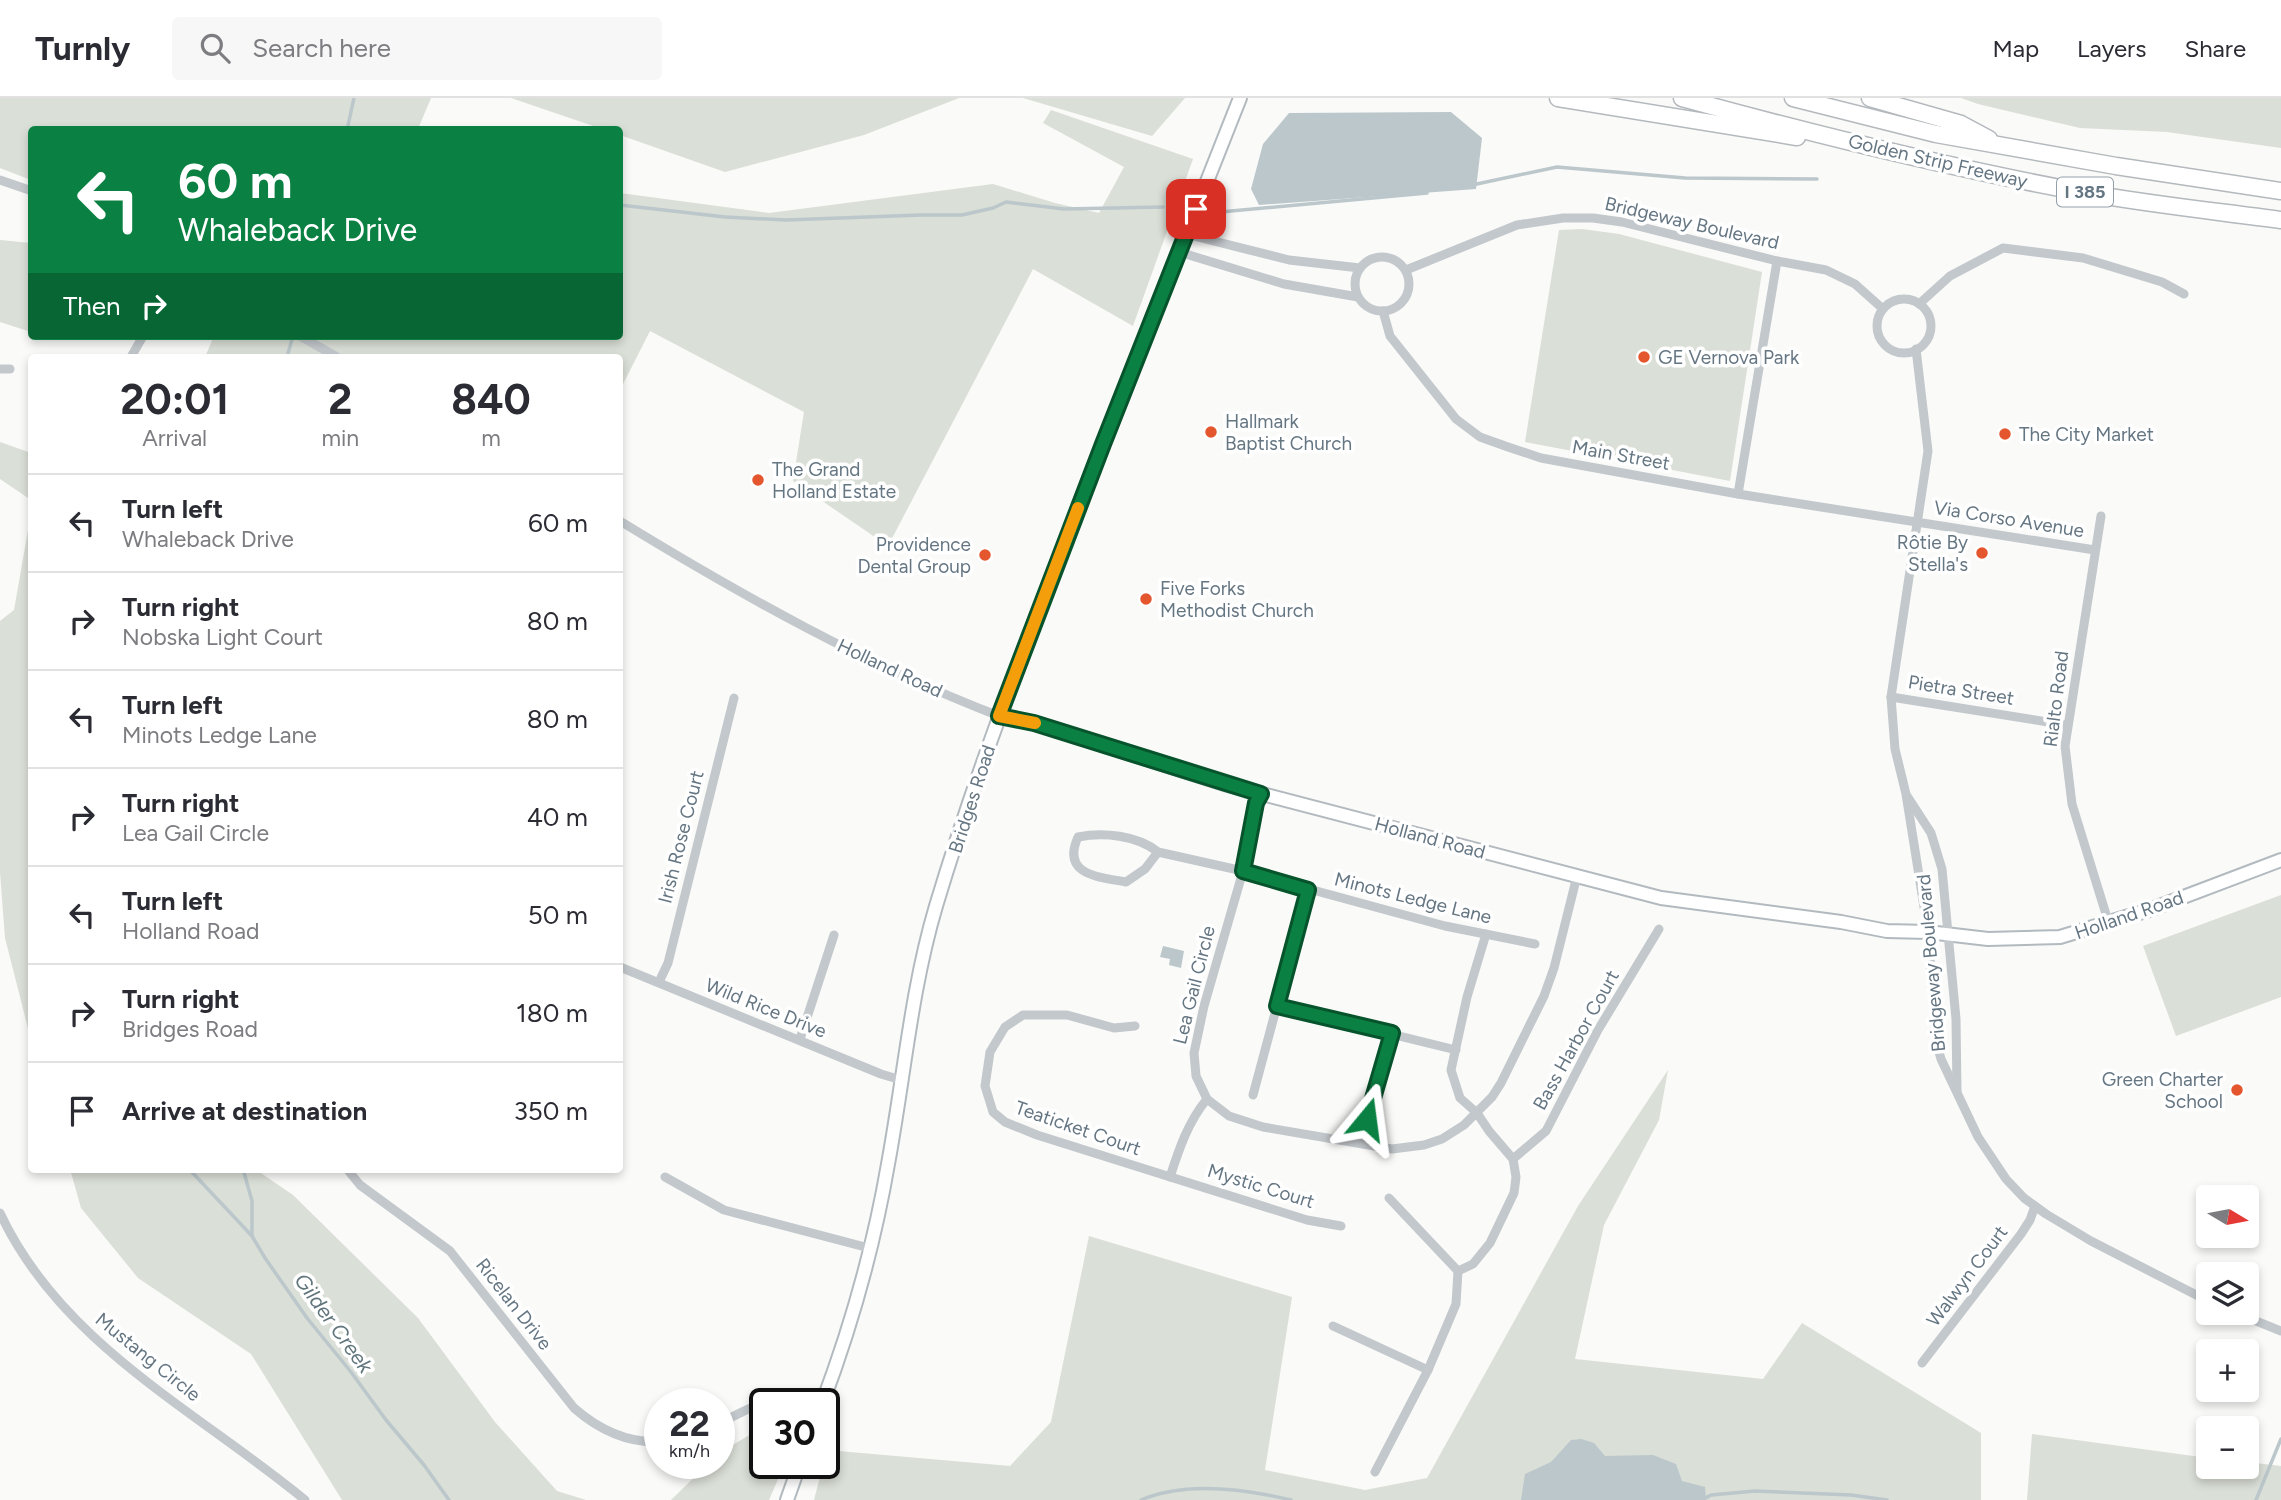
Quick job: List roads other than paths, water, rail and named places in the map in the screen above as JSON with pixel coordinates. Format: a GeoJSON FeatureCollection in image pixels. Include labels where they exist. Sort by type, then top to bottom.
{"type":"FeatureCollection","features":[{"type":"Feature","properties":{"kind":"highway"},"geometry":{"type":"LineString","coordinates":[[1558,98],[1891,152]]}},
{"type":"Feature","properties":{"kind":"highway","name":"Golden Strip Freeway"},"geometry":{"type":"LineString","coordinates":[[1682,98],[1891,152],[2082,192],[2281,220]]}},
{"type":"Feature","properties":{"kind":"highway","name":"Golden Strip Freeway"},"geometry":{"type":"LineString","coordinates":[[1793,98],[1911,128],[2000,145],[2281,191]]}},
{"type":"Feature","properties":{"kind":"highway"},"geometry":{"type":"LineString","coordinates":[[1870,98],[1961,124],[2000,145]]}},
{"type":"Feature","properties":{"kind":"main road","name":"Bridges Road"},"geometry":{"type":"LineString","coordinates":[[827,1388],[849,1322],[888,1166],[923,957],[936,906],[999,716],[1240,98]]}},
{"type":"Feature","properties":{"kind":"main road","name":"Holland Road"},"geometry":{"type":"LineString","coordinates":[[999,716],[1034,723],[1261,794],[1661,898],[1841,922],[1887,931],[1928,932],[1988,939],[2060,937],[2109,924],[2281,860]]}},
{"type":"Feature","properties":{"kind":"main road"},"geometry":{"type":"LineString","coordinates":[[787,1500],[794,1479]]}},
{"type":"Feature","properties":{"kind":"street"},"geometry":{"type":"LineString","coordinates":[[0,180],[28,190]]}},
{"type":"Feature","properties":{"kind":"street","name":"Bridgeway Boulevard"},"geometry":{"type":"LineString","coordinates":[[1406,270],[1517,225],[1563,218],[1593,218],[1622,222],[1777,261],[1826,270],[1855,284],[1883,309]]}},
{"type":"Feature","properties":{"kind":"street"},"geometry":{"type":"LineString","coordinates":[[1186,234],[1289,260],[1360,268]]}},
{"type":"Feature","properties":{"kind":"street"},"geometry":{"type":"LineString","coordinates":[[1919,304],[1950,276],[2003,248],[2083,258],[2162,282],[2184,295]]}},
{"type":"Feature","properties":{"kind":"street"},"geometry":{"type":"LineString","coordinates":[[1179,252],[1284,285],[1358,297],[1371,309],[1383,312],[1395,308],[1408,294],[1410,282],[1406,270],[1398,261],[1387,257],[1369,260],[1360,268],[1355,279],[1358,297]]}},
{"type":"Feature","properties":{"kind":"street"},"geometry":{"type":"LineString","coordinates":[[1738,494],[1777,261]]}},
{"type":"Feature","properties":{"kind":"street"},"geometry":{"type":"LineString","coordinates":[[1904,299],[1919,304],[1929,318],[1930,327],[1923,344],[1916,349],[1898,352],[1883,343],[1877,326],[1883,309],[1896,300],[1904,299]]}},
{"type":"Feature","properties":{"kind":"street","name":"Main Street"},"geometry":{"type":"LineString","coordinates":[[1383,312],[1391,336],[1442,404],[1456,419],[1480,437],[1541,458],[1918,523]]}},
{"type":"Feature","properties":{"kind":"street"},"geometry":{"type":"LineString","coordinates":[[307,340],[332,354]]}},
{"type":"Feature","properties":{"kind":"street","name":"Bridgeway Boulevard"},"geometry":{"type":"LineString","coordinates":[[1916,349],[1928,452],[1891,697],[1895,749],[1906,794],[1928,932],[1936,1041],[1941,1059],[1978,1137],[2024,1198],[2091,1241],[2196,1295]]}},
{"type":"Feature","properties":{"kind":"street","name":"Rialto Road"},"geometry":{"type":"LineString","coordinates":[[2101,516],[2065,746],[2072,804],[2109,924]]}},
{"type":"Feature","properties":{"kind":"street","name":"Holland Road"},"geometry":{"type":"LineString","coordinates":[[623,523],[737,591],[812,631],[890,669],[999,716]]}},
{"type":"Feature","properties":{"kind":"street","name":"Via Corso Avenue"},"geometry":{"type":"LineString","coordinates":[[1918,523],[2095,550]]}},
{"type":"Feature","properties":{"kind":"street","name":"Pietra Street"},"geometry":{"type":"LineString","coordinates":[[1891,697],[2067,725]]}},
{"type":"Feature","properties":{"kind":"street","name":"Irish Rose Court"},"geometry":{"type":"LineString","coordinates":[[659,982],[668,963],[734,698]]}},
{"type":"Feature","properties":{"kind":"street","name":"Lea Gail Circle"},"geometry":{"type":"LineString","coordinates":[[1207,1100],[1198,1083],[1195,1069],[1197,1036],[1243,871],[1256,803],[1261,794]]}},
{"type":"Feature","properties":{"kind":"street","name":"Bridgeway Boulevard"},"geometry":{"type":"LineString","coordinates":[[1906,794],[1931,834],[1942,869],[1955,1019],[1957,1097]]}},
{"type":"Feature","properties":{"kind":"street","name":"Minots Ledge Lane"},"geometry":{"type":"LineString","coordinates":[[1158,852],[1145,869],[1126,882],[1081,871],[1074,860],[1073,848],[1078,837],[1100,833],[1149,845],[1158,852],[1243,871],[1445,926],[1535,944]]}},
{"type":"Feature","properties":{"kind":"street"},"geometry":{"type":"LineString","coordinates":[[1170,1177],[1185,1135],[1195,1115],[1207,1100],[1229,1116],[1264,1127],[1375,1148],[1424,1145],[1442,1139],[1464,1125],[1501,1083],[1544,996],[1577,876]]}},
{"type":"Feature","properties":{"kind":"street"},"geometry":{"type":"LineString","coordinates":[[1253,1095],[1308,890]]}},
{"type":"Feature","properties":{"kind":"street","name":"Bass Harbor Court"},"geometry":{"type":"LineString","coordinates":[[1513,1158],[1546,1131],[1598,1030],[1659,929]]}},
{"type":"Feature","properties":{"kind":"street"},"geometry":{"type":"LineString","coordinates":[[800,1039],[834,934]]}},
{"type":"Feature","properties":{"kind":"street"},"geometry":{"type":"LineString","coordinates":[[1458,1271],[1473,1264],[1490,1243],[1514,1193],[1516,1177],[1513,1158],[1477,1113],[1460,1098],[1451,1070],[1467,997],[1486,934]]}},
{"type":"Feature","properties":{"kind":"street","name":"Wild Rice Drive"},"geometry":{"type":"LineString","coordinates":[[623,968],[901,1080]]}},
{"type":"Feature","properties":{"kind":"street"},"geometry":{"type":"LineString","coordinates":[[1277,1006],[1456,1050]]}},
{"type":"Feature","properties":{"kind":"street","name":"Teaticket Court"},"geometry":{"type":"LineString","coordinates":[[1135,1026],[1114,1028],[1067,1015],[1023,1015],[1004,1027],[990,1052],[985,1086],[993,1112],[1004,1122],[1170,1177]]}},
{"type":"Feature","properties":{"kind":"street"},"geometry":{"type":"LineString","coordinates":[[1367,1119],[1392,1033]]}},
{"type":"Feature","properties":{"kind":"street","name":"Ricelan Drive"},"geometry":{"type":"LineString","coordinates":[[350,1173],[360,1185],[450,1251],[568,1402],[582,1416],[613,1433],[644,1441]]}},
{"type":"Feature","properties":{"kind":"street"},"geometry":{"type":"LineString","coordinates":[[665,1177],[723,1210],[869,1248]]}},
{"type":"Feature","properties":{"kind":"street","name":"Mystic Court"},"geometry":{"type":"LineString","coordinates":[[1170,1177],[1307,1220],[1341,1226]]}},
{"type":"Feature","properties":{"kind":"street"},"geometry":{"type":"LineString","coordinates":[[1375,1472],[1427,1370],[1456,1304],[1458,1271],[1389,1198]]}},
{"type":"Feature","properties":{"kind":"street","name":"Walwyn Court"},"geometry":{"type":"LineString","coordinates":[[1922,1363],[2021,1234],[2035,1206]]}},
{"type":"Feature","properties":{"kind":"street","name":"Mustang Circle"},"geometry":{"type":"LineString","coordinates":[[0,1213],[25,1260],[50,1293],[78,1322],[138,1375],[304,1500]]}},
{"type":"Feature","properties":{"kind":"street"},"geometry":{"type":"LineString","coordinates":[[2259,1322],[2281,1331]]}},
{"type":"Feature","properties":{"kind":"street"},"geometry":{"type":"LineString","coordinates":[[1333,1326],[1427,1370]]}},
{"type":"Feature","properties":{"kind":"waterway","name":"Gilder Creek"},"geometry":{"type":"LineString","coordinates":[[348,126],[354,98]]}},
{"type":"Feature","properties":{"kind":"waterway"},"geometry":{"type":"LineString","coordinates":[[1472,185],[1557,167],[1685,178],[1817,179]]}},
{"type":"Feature","properties":{"kind":"waterway"},"geometry":{"type":"LineString","coordinates":[[1220,212],[1427,193]]}},
{"type":"Feature","properties":{"kind":"waterway"},"geometry":{"type":"LineString","coordinates":[[623,205],[725,217],[786,220],[962,215],[1006,202],[1064,209],[1163,207]]}},
{"type":"Feature","properties":{"kind":"waterway","name":"Gilder Creek"},"geometry":{"type":"LineString","coordinates":[[288,354],[292,340]]}},
{"type":"Feature","properties":{"kind":"waterway","name":"Gilder Creek"},"geometry":{"type":"LineString","coordinates":[[193,1173],[252,1236],[307,1318],[449,1500]]}},
{"type":"Feature","properties":{"kind":"waterway"},"geometry":{"type":"LineString","coordinates":[[244,1173],[252,1201],[252,1236]]}},
{"type":"Feature","properties":{"kind":"waterway"},"geometry":{"type":"LineString","coordinates":[[2256,1500],[2281,1439]]}},
{"type":"Feature","properties":{"kind":"waterway"},"geometry":{"type":"LineString","coordinates":[[1141,1500],[1177,1490],[1196,1489],[1235,1490],[1291,1500]]}},
{"type":"Feature","properties":{"kind":"waterway"},"geometry":{"type":"LineString","coordinates":[[1702,1500],[1711,1495],[1755,1491],[1851,1495],[1887,1500]]}},
{"type":"Feature","properties":{"kind":"place","name":"GE Vernova Park"},"geometry":{"type":"Point","coordinates":[1644,357]}},
{"type":"Feature","properties":{"kind":"place","name":"Hallmark Baptist Church"},"geometry":{"type":"Point","coordinates":[1211,432]}},
{"type":"Feature","properties":{"kind":"place","name":"The City Market"},"geometry":{"type":"Point","coordinates":[2005,434]}},
{"type":"Feature","properties":{"kind":"place","name":"The Grand Holland Estate"},"geometry":{"type":"Point","coordinates":[758,480]}},
{"type":"Feature","properties":{"kind":"place","name":"Rôtie By Stella's"},"geometry":{"type":"Point","coordinates":[1982,553]}},
{"type":"Feature","properties":{"kind":"place","name":"Providence Dental Group"},"geometry":{"type":"Point","coordinates":[985,555]}},
{"type":"Feature","properties":{"kind":"place","name":"Five Forks Methodist Church"},"geometry":{"type":"Point","coordinates":[1146,599]}},
{"type":"Feature","properties":{"kind":"place","name":"Green Charter School"},"geometry":{"type":"Point","coordinates":[2237,1090]}}]}
